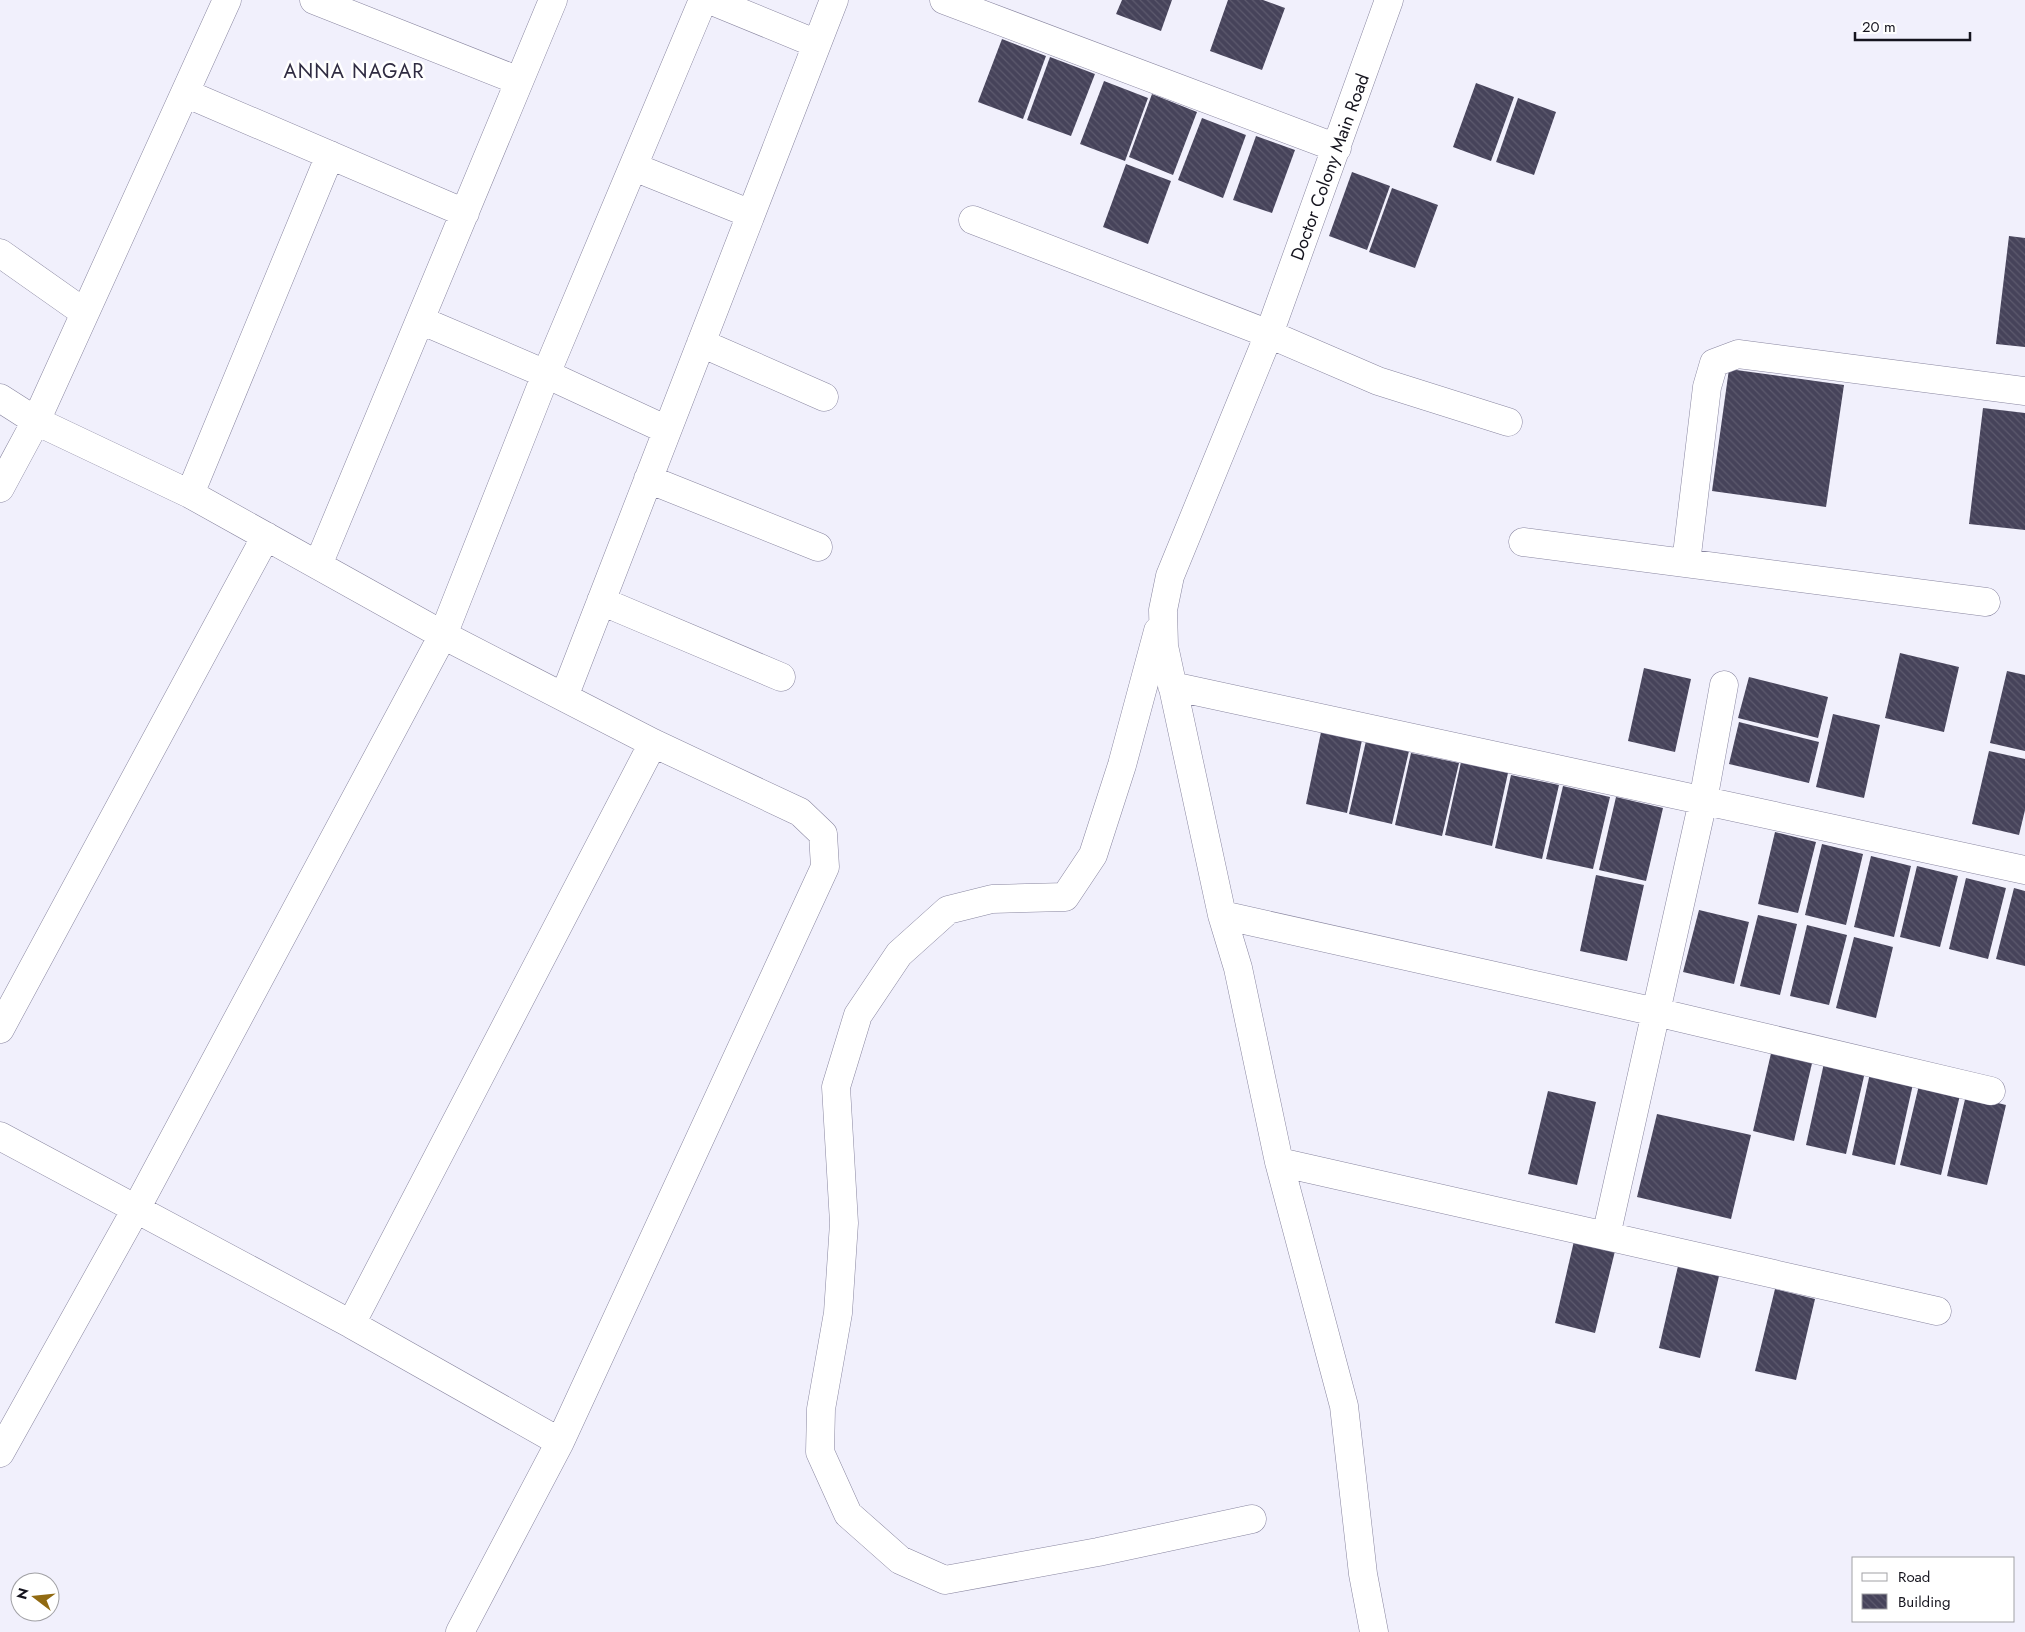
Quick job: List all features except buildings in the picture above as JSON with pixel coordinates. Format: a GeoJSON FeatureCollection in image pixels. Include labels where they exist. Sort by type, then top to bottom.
{"type":"FeatureCollection","features":[{"type":"Feature","properties":{"kind":"street"},"geometry":{"type":"LineString","coordinates":[[0,488],[36,421],[227,0]]}},
{"type":"Feature","properties":{"kind":"street"},"geometry":{"type":"LineString","coordinates":[[314,0],[519,81]]}},
{"type":"Feature","properties":{"kind":"street"},"geometry":{"type":"LineString","coordinates":[[318,565],[553,0]]}},
{"type":"Feature","properties":{"kind":"street"},"geometry":{"type":"LineString","coordinates":[[0,1453],[136,1209],[443,634],[546,374],[703,0]]}},
{"type":"Feature","properties":{"kind":"street"},"geometry":{"type":"LineString","coordinates":[[710,0],[817,44]]}},
{"type":"Feature","properties":{"kind":"street"},"geometry":{"type":"LineString","coordinates":[[564,697],[834,0]]}},
{"type":"Feature","properties":{"kind":"street"},"geometry":{"type":"LineString","coordinates":[[944,0],[1337,148]]}},
{"type":"Feature","properties":{"kind":"street","name":"Doctor Colony Main Road"},"geometry":{"type":"LineString","coordinates":[[1163,610],[1170,576],[1269,334],[1389,0]]}},
{"type":"Feature","properties":{"kind":"street"},"geometry":{"type":"LineString","coordinates":[[185,93],[464,213]]}},
{"type":"Feature","properties":{"kind":"street"},"geometry":{"type":"LineString","coordinates":[[190,494],[330,155]]}},
{"type":"Feature","properties":{"kind":"street"},"geometry":{"type":"LineString","coordinates":[[634,167],[751,214]]}},
{"type":"Feature","properties":{"kind":"street"},"geometry":{"type":"LineString","coordinates":[[973,220],[1269,334],[1378,381],[1508,422]]}},
{"type":"Feature","properties":{"kind":"street"},"geometry":{"type":"LineString","coordinates":[[0,253],[86,313]]}},
{"type":"Feature","properties":{"kind":"street"},"geometry":{"type":"LineString","coordinates":[[420,320],[546,374],[668,430]]}},
{"type":"Feature","properties":{"kind":"street"},"geometry":{"type":"LineString","coordinates":[[701,343],[824,397]]}},
{"type":"Feature","properties":{"kind":"street"},"geometry":{"type":"LineString","coordinates":[[1686,563],[1708,387],[1714,363],[1738,354],[2025,391]]}},
{"type":"Feature","properties":{"kind":"street"},"geometry":{"type":"LineString","coordinates":[[0,398],[36,421],[190,494],[443,634],[653,744],[800,812],[823,834],[825,867],[560,1442],[460,1632]]}},
{"type":"Feature","properties":{"kind":"street"},"geometry":{"type":"LineString","coordinates":[[648,479],[818,547]]}},
{"type":"Feature","properties":{"kind":"street"},"geometry":{"type":"LineString","coordinates":[[0,1029],[266,536]]}},
{"type":"Feature","properties":{"kind":"street"},"geometry":{"type":"LineString","coordinates":[[1523,542],[1986,602]]}},
{"type":"Feature","properties":{"kind":"street"},"geometry":{"type":"LineString","coordinates":[[601,602],[782,677]]}},
{"type":"Feature","properties":{"kind":"street"},"geometry":{"type":"LineString","coordinates":[[1163,610],[1164,646],[1222,915],[1238,968],[1279,1162],[1344,1406],[1363,1574],[1374,1632]]}},
{"type":"Feature","properties":{"kind":"street"},"geometry":{"type":"LineString","coordinates":[[1163,610],[1122,765],[1092,855],[1065,897],[992,899],[948,910],[899,954],[858,1015],[836,1087],[844,1223],[838,1313],[821,1409],[820,1452],[848,1514],[900,1560],[945,1580],[1098,1552],[1252,1519]]}},
{"type":"Feature","properties":{"kind":"street"},"geometry":{"type":"LineString","coordinates":[[1606,1236],[1703,801],[1724,685]]}},
{"type":"Feature","properties":{"kind":"street"},"geometry":{"type":"LineString","coordinates":[[1172,686],[2025,870]]}},
{"type":"Feature","properties":{"kind":"street"},"geometry":{"type":"LineString","coordinates":[[351,1324],[653,744]]}},
{"type":"Feature","properties":{"kind":"street"},"geometry":{"type":"LineString","coordinates":[[1222,915],[1656,1012],[1992,1092]]}},
{"type":"Feature","properties":{"kind":"street"},"geometry":{"type":"LineString","coordinates":[[0,1136],[351,1324],[560,1442]]}},
{"type":"Feature","properties":{"kind":"street"},"geometry":{"type":"LineString","coordinates":[[1279,1162],[1937,1311]]}},
{"type":"Feature","properties":{"kind":"district","name":"ANNA NAGAR"},"geometry":{"type":"Point","coordinates":[354,71]}}]}
